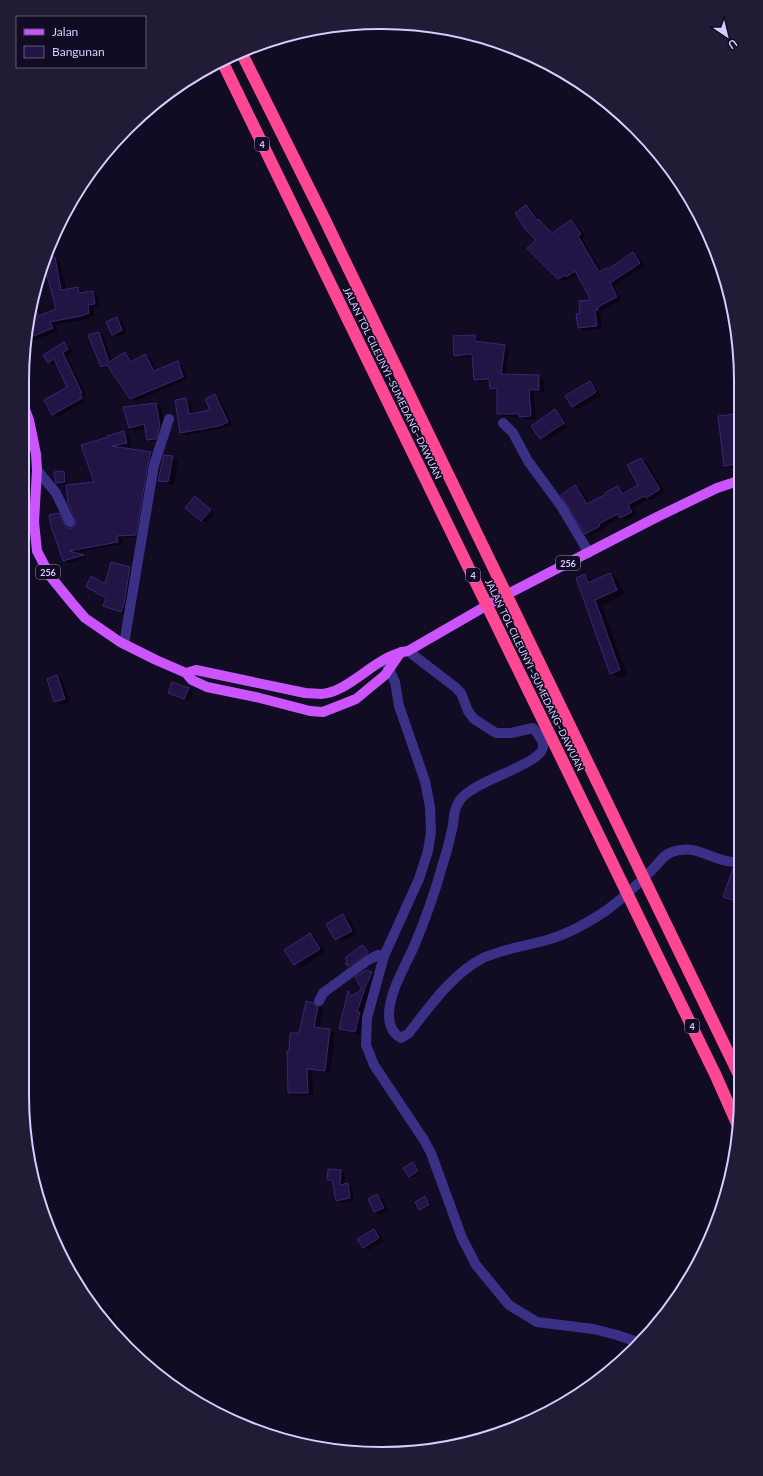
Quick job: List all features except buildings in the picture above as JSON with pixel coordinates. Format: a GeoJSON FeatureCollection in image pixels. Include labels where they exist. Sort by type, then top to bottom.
{"type":"FeatureCollection","features":[{"type":"Feature","properties":{"kind":"highway","name":"JALAN TOL CILEUNYI–SUMEDANG–DAWUAN"},"geometry":{"type":"LineString","coordinates":[[244,57],[734,1065]]}},
{"type":"Feature","properties":{"kind":"highway","name":"JALAN TOL CILEUNYI–SUMEDANG–DAWUAN"},"geometry":{"type":"LineString","coordinates":[[224,66],[643,925],[733,1115]]}},
{"type":"Feature","properties":{"kind":"main road","name":"256"},"geometry":{"type":"LineString","coordinates":[[29,420],[36,454],[37,470],[34,522],[37,551],[50,576],[86,618],[124,644],[186,673],[192,680],[207,687],[256,697],[310,711],[323,712],[356,699],[385,675],[404,651]]}},
{"type":"Feature","properties":{"kind":"main road","name":"256"},"geometry":{"type":"LineString","coordinates":[[186,673],[196,670],[306,692],[322,694],[329,692],[343,686],[384,658],[404,651],[498,599],[717,488],[734,483]]}},
{"type":"Feature","properties":{"kind":"street"},"geometry":{"type":"LineString","coordinates":[[124,644],[155,461],[169,419]]}},
{"type":"Feature","properties":{"kind":"street"},"geometry":{"type":"LineString","coordinates":[[503,423],[513,433],[528,461],[561,506],[589,553]]}},
{"type":"Feature","properties":{"kind":"street"},"geometry":{"type":"LineString","coordinates":[[37,470],[56,492],[70,522]]}},
{"type":"Feature","properties":{"kind":"street"},"geometry":{"type":"LineString","coordinates":[[404,651],[461,693],[468,711],[474,719],[496,733],[511,733],[533,728],[541,739],[543,747],[539,755],[525,764],[481,783],[461,798],[454,811],[453,825],[434,894],[394,992],[389,1014],[389,1025],[401,1038],[409,1033],[448,984],[483,958],[510,948],[550,939],[573,931],[607,910],[628,893],[656,866],[664,856],[671,852],[689,849],[727,861],[734,862]]}},
{"type":"Feature","properties":{"kind":"street"},"geometry":{"type":"LineString","coordinates":[[384,658],[390,668],[395,682],[401,711],[425,781],[430,807],[431,832],[428,851],[419,879],[384,956],[367,1018],[366,1045],[368,1054],[383,1080],[424,1140],[431,1153],[462,1238],[476,1265],[509,1305],[533,1320],[543,1324],[593,1329],[634,1341]]}},
{"type":"Feature","properties":{"kind":"street"},"geometry":{"type":"LineString","coordinates":[[319,1001],[324,993],[368,960],[378,955],[384,956]]}}]}
